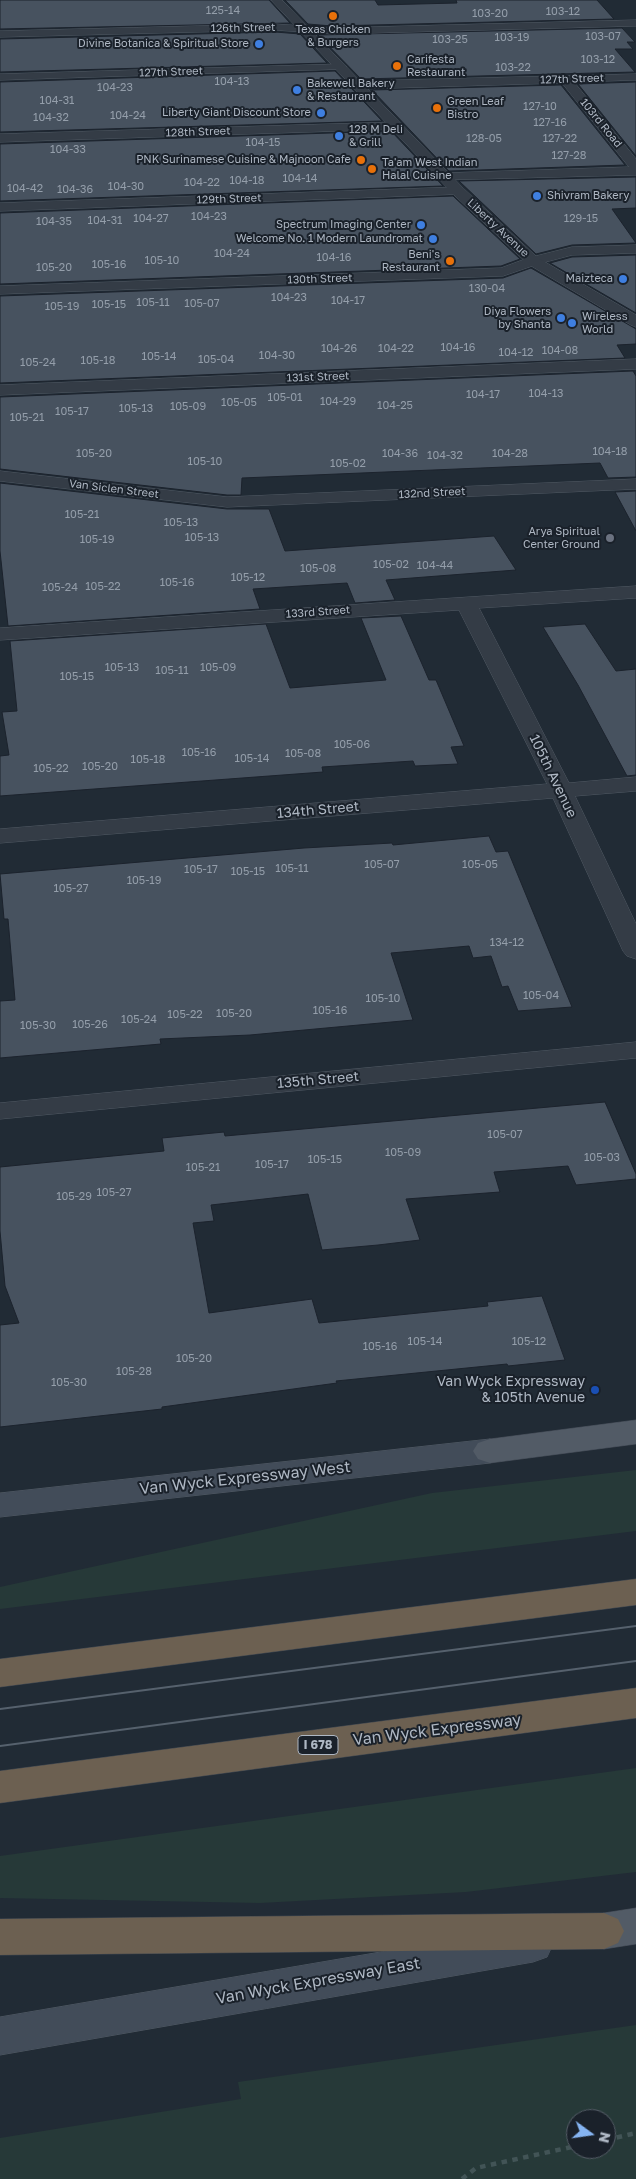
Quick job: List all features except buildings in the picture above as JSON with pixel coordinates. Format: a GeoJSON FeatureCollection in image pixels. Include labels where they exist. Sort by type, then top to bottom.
{"type":"FeatureCollection","features":[{"type":"Feature","properties":{"kind":"highway"},"geometry":{"type":"LineString","coordinates":[[0,1673],[636,1592]]}},
{"type":"Feature","properties":{"kind":"highway","name":"Van Wyck Expressway"},"geometry":{"type":"LineString","coordinates":[[0,1787],[636,1703]]}},
{"type":"Feature","properties":{"kind":"highway"},"geometry":{"type":"LineString","coordinates":[[0,1937],[620,1929]]}},
{"type":"Feature","properties":{"kind":"main road","name":"Van Wyck Expressway West"},"geometry":{"type":"LineString","coordinates":[[0,1505],[490,1451],[636,1432]]}},
{"type":"Feature","properties":{"kind":"main road","name":"Van Wyck Expressway East"},"geometry":{"type":"LineString","coordinates":[[0,2036],[620,1929]]}},
{"type":"Feature","properties":{"kind":"street","name":"Liberty Avenue"},"geometry":{"type":"LineString","coordinates":[[276,0],[359,85],[444,177],[533,261],[636,322]]}},
{"type":"Feature","properties":{"kind":"street","name":"126th Street"},"geometry":{"type":"LineString","coordinates":[[0,34],[275,27],[332,31],[636,23]]}},
{"type":"Feature","properties":{"kind":"street","name":"127th Street"},"geometry":{"type":"LineString","coordinates":[[0,78],[341,67]]}},
{"type":"Feature","properties":{"kind":"street","name":"127th Street"},"geometry":{"type":"LineString","coordinates":[[359,85],[636,77]]}},
{"type":"Feature","properties":{"kind":"street","name":"103rd Road"},"geometry":{"type":"LineString","coordinates":[[565,79],[636,169]]}},
{"type":"Feature","properties":{"kind":"street","name":"128th Street"},"geometry":{"type":"LineString","coordinates":[[0,138],[396,126]]}},
{"type":"Feature","properties":{"kind":"street"},"geometry":{"type":"LineString","coordinates":[[444,177],[636,169]]}},
{"type":"Feature","properties":{"kind":"street","name":"129th Street"},"geometry":{"type":"LineString","coordinates":[[0,207],[458,191]]}},
{"type":"Feature","properties":{"kind":"street","name":"130th Street"},"geometry":{"type":"LineString","coordinates":[[0,290],[503,272],[533,261],[572,251],[636,249]]}},
{"type":"Feature","properties":{"kind":"street","name":"131st Street"},"geometry":{"type":"LineString","coordinates":[[0,390],[636,364]]}},
{"type":"Feature","properties":{"kind":"street","name":"Van Siclen Street"},"geometry":{"type":"LineString","coordinates":[[0,476],[227,502]]}},
{"type":"Feature","properties":{"kind":"street","name":"132nd Street"},"geometry":{"type":"LineString","coordinates":[[227,502],[636,484]]}},
{"type":"Feature","properties":{"kind":"street","name":"133rd Street"},"geometry":{"type":"LineString","coordinates":[[0,634],[636,592]]}},
{"type":"Feature","properties":{"kind":"street","name":"105th Avenue"},"geometry":{"type":"LineString","coordinates":[[466,603],[561,790],[636,951]]}},
{"type":"Feature","properties":{"kind":"street","name":"134th Street"},"geometry":{"type":"LineString","coordinates":[[0,836],[636,784]]}},
{"type":"Feature","properties":{"kind":"street","name":"135th Street"},"geometry":{"type":"LineString","coordinates":[[0,1110],[636,1050]]}},
{"type":"Feature","properties":{"kind":"path"},"geometry":{"type":"LineString","coordinates":[[616,2138],[636,2133]]}},
{"type":"Feature","properties":{"kind":"path"},"geometry":{"type":"LineString","coordinates":[[462,2179],[476,2168],[566,2148]]}},
{"type":"Feature","properties":{"kind":"green space"},"geometry":{"type":"Polygon","coordinates":[[[636,1470],[636,1531],[0,1609],[0,1587],[432,1493],[636,1470]]]}},
{"type":"Feature","properties":{"kind":"green space"},"geometry":{"type":"Polygon","coordinates":[[[636,1768],[636,1872],[466,1892],[260,1903],[0,1898],[0,1856],[636,1768]]]}},
{"type":"Feature","properties":{"kind":"green space"},"geometry":{"type":"Polygon","coordinates":[[[636,2025],[636,2179],[0,2179],[0,2138],[241,2099],[238,2082],[636,2025]]]}},
{"type":"Feature","properties":{"kind":"tram line"},"geometry":{"type":"LineString","coordinates":[[0,1709],[636,1626]]}},
{"type":"Feature","properties":{"kind":"tram line"},"geometry":{"type":"LineString","coordinates":[[0,1746],[636,1661]]}},
{"type":"Feature","properties":{"kind":"place","name":"Texas Chicken & Burgers"},"geometry":{"type":"Point","coordinates":[333,16]}},
{"type":"Feature","properties":{"kind":"place","name":"Divine Botanica & Spiritual Store"},"geometry":{"type":"Point","coordinates":[259,44]}},
{"type":"Feature","properties":{"kind":"place","name":"Carifesta Restaurant"},"geometry":{"type":"Point","coordinates":[397,66]}},
{"type":"Feature","properties":{"kind":"place","name":"Bakewell Bakery & Restaurant"},"geometry":{"type":"Point","coordinates":[297,90]}},
{"type":"Feature","properties":{"kind":"place","name":"Green Leaf Bistro"},"geometry":{"type":"Point","coordinates":[437,108]}},
{"type":"Feature","properties":{"kind":"place","name":"Liberty Giant Discount Store"},"geometry":{"type":"Point","coordinates":[321,113]}},
{"type":"Feature","properties":{"kind":"place","name":"128 M Deli & Grill"},"geometry":{"type":"Point","coordinates":[339,136]}},
{"type":"Feature","properties":{"kind":"place","name":"PNK Surinamese Cuisine & Majnoon Cafe"},"geometry":{"type":"Point","coordinates":[361,160]}},
{"type":"Feature","properties":{"kind":"place","name":"Ta'am West Indian Halal Cuisine"},"geometry":{"type":"Point","coordinates":[372,169]}},
{"type":"Feature","properties":{"kind":"place","name":"Shivram Bakery"},"geometry":{"type":"Point","coordinates":[537,196]}},
{"type":"Feature","properties":{"kind":"place","name":"Spectrum Imaging Center"},"geometry":{"type":"Point","coordinates":[421,225]}},
{"type":"Feature","properties":{"kind":"place","name":"Welcome No. 1 Modern Laundromat"},"geometry":{"type":"Point","coordinates":[433,239]}},
{"type":"Feature","properties":{"kind":"place","name":"Beni's Restaurant"},"geometry":{"type":"Point","coordinates":[450,261]}},
{"type":"Feature","properties":{"kind":"place","name":"Maizteca"},"geometry":{"type":"Point","coordinates":[623,279]}},
{"type":"Feature","properties":{"kind":"place","name":"Diya Flowers by Shanta"},"geometry":{"type":"Point","coordinates":[561,318]}},
{"type":"Feature","properties":{"kind":"place","name":"Wireless World"},"geometry":{"type":"Point","coordinates":[572,323]}},
{"type":"Feature","properties":{"kind":"place","name":"Arya Spiritual Center Ground"},"geometry":{"type":"Point","coordinates":[610,538]}},
{"type":"Feature","properties":{"kind":"place","name":"Van Wyck Expressway & 105th Avenue"},"geometry":{"type":"Point","coordinates":[595,1390]}}]}
